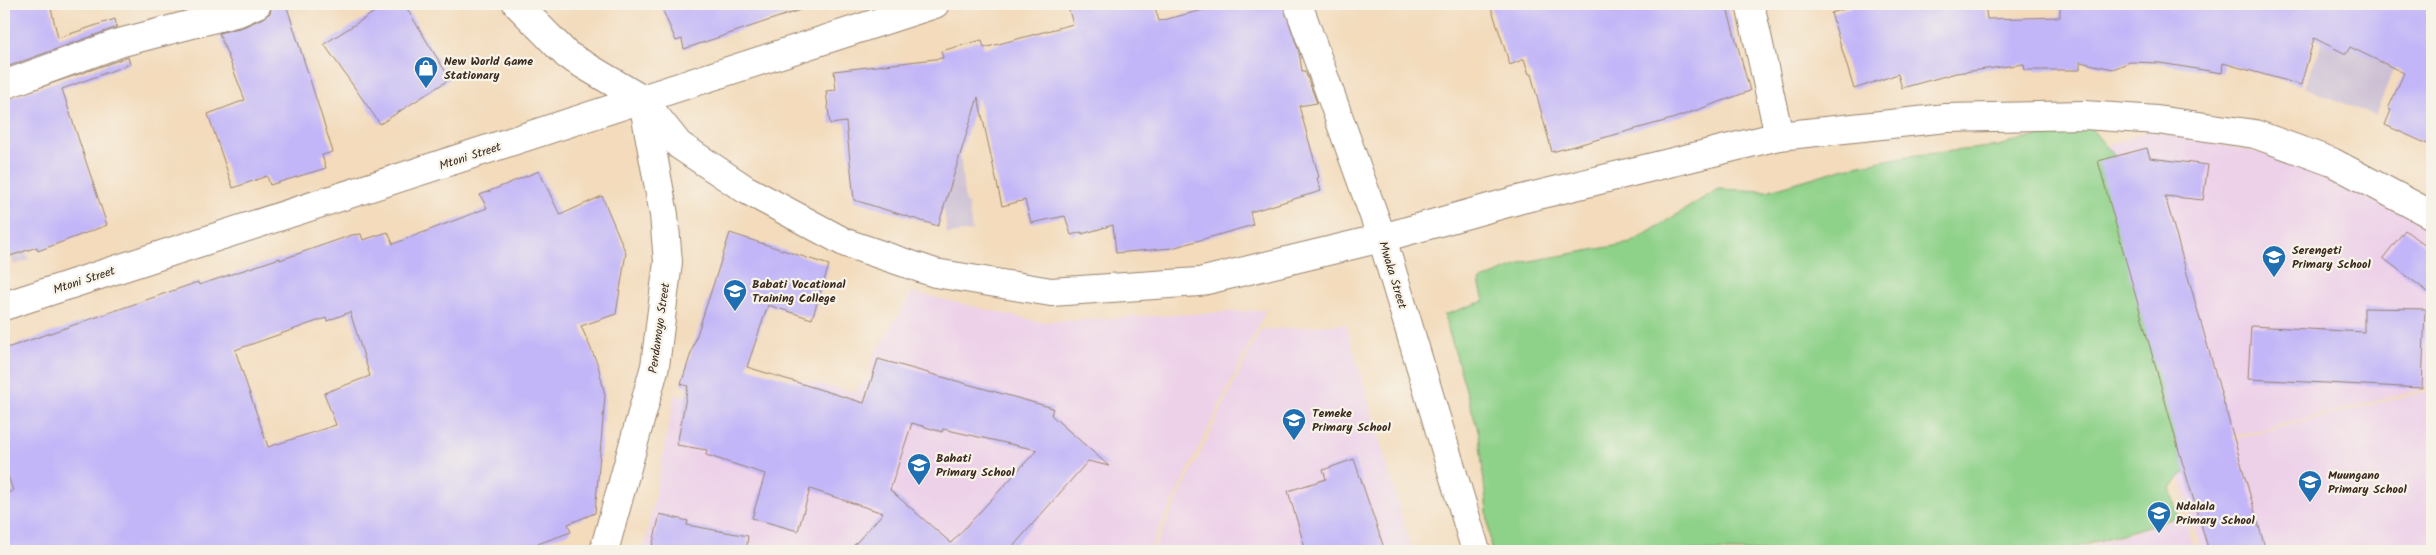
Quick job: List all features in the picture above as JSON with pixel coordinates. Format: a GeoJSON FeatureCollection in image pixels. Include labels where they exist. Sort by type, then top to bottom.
{"type":"FeatureCollection","features":[{"type":"Feature","properties":{"kind":"street"},"geometry":{"type":"LineString","coordinates":[[4,85],[119,43],[239,12],[257,4]]}},
{"type":"Feature","properties":{"kind":"street"},"geometry":{"type":"LineString","coordinates":[[517,4],[567,56],[643,100],[679,145],[745,190],[846,242],[935,273],[1051,292],[1199,282],[1382,238],[1518,200],[1779,136],[1946,118],[2084,115],[2158,120],[2254,134],[2332,162],[2432,215]]}},
{"type":"Feature","properties":{"kind":"street","name":"Mtoni Street"},"geometry":{"type":"LineString","coordinates":[[4,306],[643,100],[803,45],[935,4]]}},
{"type":"Feature","properties":{"kind":"street","name":"Mwaka Street"},"geometry":{"type":"LineString","coordinates":[[1298,4],[1382,238],[1476,551]]}},
{"type":"Feature","properties":{"kind":"street"},"geometry":{"type":"LineString","coordinates":[[1750,4],[1779,136]]}},
{"type":"Feature","properties":{"kind":"street","name":"Pendamoyo Street"},"geometry":{"type":"LineString","coordinates":[[604,551],[655,366],[667,271],[664,216],[643,100]]}},
{"type":"Feature","properties":{"kind":"shaded area"},"geometry":{"type":"Polygon","coordinates":[[[2333,15],[2403,47],[2375,116],[2304,87],[2333,15]]]}},
{"type":"Feature","properties":{"kind":"shaded area","name":"Serengeti Primary School"},"geometry":{"type":"Polygon","coordinates":[[[2151,130],[2289,159],[2394,206],[2422,221],[2432,230],[2432,387],[2166,453],[2082,155],[2151,130]]]}},
{"type":"Feature","properties":{"kind":"shaded area"},"geometry":{"type":"Polygon","coordinates":[[[959,144],[965,203],[968,203],[972,231],[947,234],[937,147],[959,144]]]}},
{"type":"Feature","properties":{"kind":"shaded area"},"geometry":{"type":"Polygon","coordinates":[[[4,187],[29,260],[14,265],[4,234],[4,187]]]}},
{"type":"Feature","properties":{"kind":"shaded area","name":"Bahati Primary School"},"geometry":{"type":"Polygon","coordinates":[[[912,292],[1040,322],[1266,310],[1149,551],[644,551],[675,394],[780,421],[792,378],[854,392],[868,379],[872,358],[912,292]]]}},
{"type":"Feature","properties":{"kind":"shaded area","name":"Temeke Primary School"},"geometry":{"type":"Polygon","coordinates":[[[1346,324],[1412,551],[1153,551],[1260,330],[1346,324]]]}},
{"type":"Feature","properties":{"kind":"shaded area","name":"Muungano Primary School"},"geometry":{"type":"Polygon","coordinates":[[[2432,390],[2432,551],[2201,551],[2173,454],[2432,390]]]}},
{"type":"Feature","properties":{"kind":"shaded area","name":"Ndalala Primary School"},"geometry":{"type":"Polygon","coordinates":[[[2185,516],[2195,551],[2073,551],[2185,516]]]}},
{"type":"Feature","properties":{"kind":"green space"},"geometry":{"type":"Polygon","coordinates":[[[2087,124],[2120,162],[2193,464],[2170,488],[2178,517],[2065,551],[1491,551],[1479,434],[1444,315],[1484,301],[1479,281],[1525,262],[1631,243],[1718,189],[1767,191],[1845,168],[1908,156],[1998,146],[2087,124]]]}},
{"type":"Feature","properties":{"kind":"building"},"geometry":{"type":"Polygon","coordinates":[[[4,4],[50,4],[58,38],[115,19],[117,27],[4,68],[4,4]]]}},
{"type":"Feature","properties":{"kind":"building"},"geometry":{"type":"Polygon","coordinates":[[[272,4],[286,4],[333,152],[322,155],[326,168],[270,185],[267,176],[233,188],[208,114],[245,100],[219,33],[243,27],[263,18],[270,13],[272,4]]]}},
{"type":"Feature","properties":{"kind":"building"},"geometry":{"type":"Polygon","coordinates":[[[387,4],[404,4],[450,79],[380,124],[324,44],[387,4]]]}},
{"type":"Feature","properties":{"kind":"building"},"geometry":{"type":"Polygon","coordinates":[[[660,4],[802,4],[803,9],[684,49],[682,39],[676,41],[660,4]]]}},
{"type":"Feature","properties":{"kind":"building"},"geometry":{"type":"Polygon","coordinates":[[[1067,4],[1154,4],[1159,21],[1227,4],[1283,4],[1299,52],[1302,71],[1305,71],[1317,103],[1299,106],[1319,177],[1317,178],[1321,191],[1250,212],[1253,225],[1172,248],[1116,253],[1113,225],[1082,234],[1082,232],[1071,235],[1065,216],[1031,223],[1025,200],[1002,206],[978,97],[938,226],[854,200],[846,122],[830,124],[826,91],[836,90],[834,71],[943,58],[941,51],[982,40],[984,48],[1073,24],[1067,4]]]}},
{"type":"Feature","properties":{"kind":"building"},"geometry":{"type":"Polygon","coordinates":[[[1490,4],[1726,4],[1750,91],[1672,119],[1552,152],[1531,74],[1529,74],[1524,59],[1510,65],[1490,4]]]}},
{"type":"Feature","properties":{"kind":"building"},"geometry":{"type":"Polygon","coordinates":[[[1861,4],[1985,4],[1987,19],[2060,17],[2060,4],[2432,4],[2432,146],[2385,125],[2391,110],[2388,109],[2404,73],[2350,47],[2346,54],[2314,38],[2301,85],[2223,63],[2222,73],[2160,63],[2130,62],[2113,69],[2080,62],[2080,70],[2025,70],[2024,64],[1956,73],[1902,88],[1898,74],[1854,89],[1831,13],[1861,4]]]}},
{"type":"Feature","properties":{"kind":"building"},"geometry":{"type":"Polygon","coordinates":[[[128,57],[130,64],[62,89],[107,225],[38,251],[37,247],[4,258],[4,100],[128,57]]]}},
{"type":"Feature","properties":{"kind":"building"},"geometry":{"type":"Polygon","coordinates":[[[2147,148],[2150,158],[2208,165],[2203,200],[2165,196],[2266,551],[2209,551],[2181,458],[2098,161],[2147,148]]]}},
{"type":"Feature","properties":{"kind":"building"},"geometry":{"type":"Polygon","coordinates":[[[539,171],[560,215],[602,196],[626,253],[616,314],[581,326],[598,365],[605,395],[595,513],[568,524],[571,532],[518,551],[4,551],[4,494],[13,491],[4,464],[4,349],[198,282],[199,285],[352,235],[361,234],[363,240],[388,232],[393,244],[487,208],[480,195],[539,171]],[[350,312],[327,321],[326,318],[235,350],[268,447],[336,425],[324,393],[370,376],[350,312]]]}},
{"type":"Feature","properties":{"kind":"building"},"geometry":{"type":"Polygon","coordinates":[[[2405,230],[2432,251],[2432,295],[2383,258],[2405,230]]]}},
{"type":"Feature","properties":{"kind":"building"},"geometry":{"type":"Polygon","coordinates":[[[730,233],[829,265],[812,319],[768,305],[747,367],[864,403],[878,359],[1053,408],[1051,415],[1109,466],[1088,461],[1009,551],[849,551],[883,513],[810,489],[798,531],[752,518],[765,474],[706,455],[707,450],[677,445],[688,386],[681,384],[730,233]],[[912,423],[890,490],[951,543],[1037,450],[943,429],[942,432],[912,423]]]}},
{"type":"Feature","properties":{"kind":"building"},"geometry":{"type":"Polygon","coordinates":[[[2364,308],[2425,309],[2422,388],[2248,379],[2251,326],[2364,332],[2364,308]]]}},
{"type":"Feature","properties":{"kind":"building"},"geometry":{"type":"Polygon","coordinates":[[[1354,459],[1385,551],[1306,551],[1288,491],[1326,479],[1323,470],[1354,459]]]}},
{"type":"Feature","properties":{"kind":"building"},"geometry":{"type":"Polygon","coordinates":[[[660,514],[688,521],[687,525],[748,536],[746,551],[651,551],[660,514]]]}},
{"type":"Feature","properties":{"kind":"place","name":"New World Game Stationary"},"geometry":{"type":"Point","coordinates":[426,89]}},
{"type":"Feature","properties":{"kind":"place","name":"Serengeti Primary School"},"geometry":{"type":"Point","coordinates":[2274,278]}},
{"type":"Feature","properties":{"kind":"place","name":"Babati Vocational Training College"},"geometry":{"type":"Point","coordinates":[735,312]}},
{"type":"Feature","properties":{"kind":"place","name":"Temeke Primary School"},"geometry":{"type":"Point","coordinates":[1294,441]}},
{"type":"Feature","properties":{"kind":"place","name":"Bahati Primary School"},"geometry":{"type":"Point","coordinates":[919,486]}},
{"type":"Feature","properties":{"kind":"place","name":"Muungano Primary School"},"geometry":{"type":"Point","coordinates":[2310,503]}},
{"type":"Feature","properties":{"kind":"place","name":"Ndalala Primary School"},"geometry":{"type":"Point","coordinates":[2159,534]}}]}
